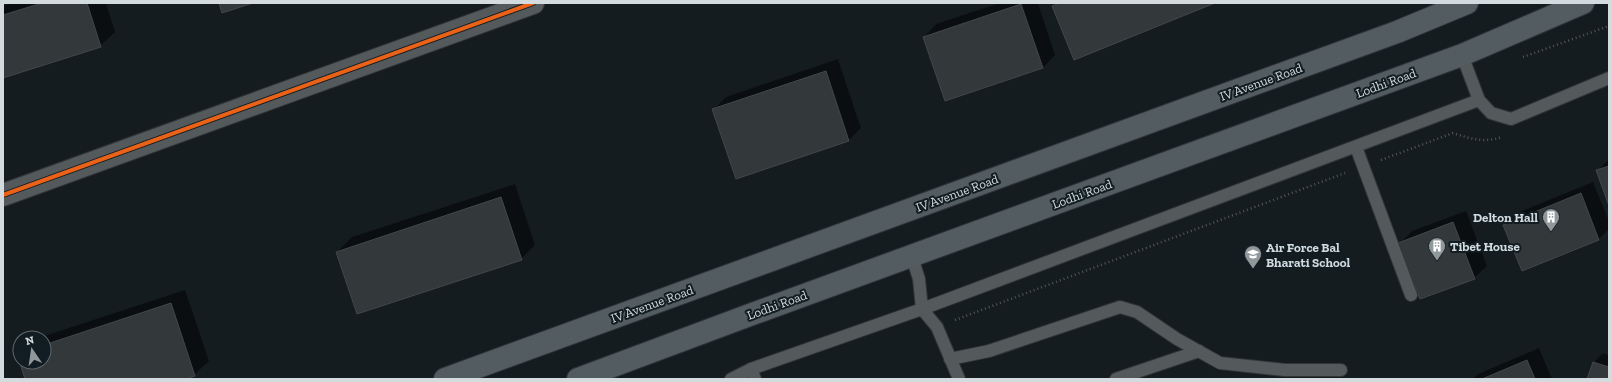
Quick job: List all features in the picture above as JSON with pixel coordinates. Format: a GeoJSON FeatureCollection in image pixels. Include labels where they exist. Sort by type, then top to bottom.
{"type":"FeatureCollection","features":[{"type":"Feature","properties":{"kind":"main road","name":"IV Avenue Road"},"geometry":{"type":"LineString","coordinates":[[445,379],[1382,38],[1467,3]]}},
{"type":"Feature","properties":{"kind":"main road","name":"Lodhi Road"},"geometry":{"type":"LineString","coordinates":[[578,379],[1462,55],[1583,3]]}},
{"type":"Feature","properties":{"kind":"street"},"geometry":{"type":"LineString","coordinates":[[3,195],[533,3]]}},
{"type":"Feature","properties":{"kind":"lane"},"geometry":{"type":"LineString","coordinates":[[1462,55],[1480,100],[1491,113],[1511,119],[1609,78]]}},
{"type":"Feature","properties":{"kind":"lane"},"geometry":{"type":"LineString","coordinates":[[731,379],[753,374],[922,309],[1480,100]]}},
{"type":"Feature","properties":{"kind":"lane"},"geometry":{"type":"LineString","coordinates":[[1356,147],[1411,295]]}},
{"type":"Feature","properties":{"kind":"lane"},"geometry":{"type":"LineString","coordinates":[[912,257],[920,279],[922,309],[937,327],[959,379]]}},
{"type":"Feature","properties":{"kind":"lane"},"geometry":{"type":"LineString","coordinates":[[950,359],[989,351],[1120,307],[1137,312],[1177,339],[1220,363],[1285,370],[1341,370]]}},
{"type":"Feature","properties":{"kind":"lane"},"geometry":{"type":"LineString","coordinates":[[1116,379],[1199,351]]}},
{"type":"Feature","properties":{"kind":"path"},"geometry":{"type":"LineString","coordinates":[[937,327],[1453,133],[1471,139],[1490,141],[1505,136]]}},
{"type":"Feature","properties":{"kind":"building"},"geometry":{"type":"Polygon","coordinates":[[[42,3],[87,3],[101,47],[3,78],[3,15],[42,3]]]}},
{"type":"Feature","properties":{"kind":"building"},"geometry":{"type":"Polygon","coordinates":[[[219,3],[253,3],[222,13],[219,3]]]}},
{"type":"Feature","properties":{"kind":"building"},"geometry":{"type":"Polygon","coordinates":[[[1060,3],[1215,3],[1074,60],[1052,6],[1060,3]]]}},
{"type":"Feature","properties":{"kind":"building"},"geometry":{"type":"Polygon","coordinates":[[[1021,4],[1043,68],[945,101],[923,37],[1021,4]]]}},
{"type":"Feature","properties":{"kind":"building"},"geometry":{"type":"Polygon","coordinates":[[[826,71],[849,141],[736,179],[712,109],[826,71]]]}},
{"type":"Feature","properties":{"kind":"building"},"geometry":{"type":"Polygon","coordinates":[[[1609,166],[1609,206],[1596,170],[1609,166]]]}},
{"type":"Feature","properties":{"kind":"building","name":"Delton Hall"},"geometry":{"type":"Polygon","coordinates":[[[1581,193],[1599,240],[1522,271],[1503,225],[1581,193]]]}},
{"type":"Feature","properties":{"kind":"building"},"geometry":{"type":"Polygon","coordinates":[[[501,197],[522,260],[357,314],[336,252],[501,197]]]}},
{"type":"Feature","properties":{"kind":"building","name":"Tibet House"},"geometry":{"type":"Polygon","coordinates":[[[1453,222],[1475,279],[1420,299],[1398,243],[1453,222]]]}},
{"type":"Feature","properties":{"kind":"building"},"geometry":{"type":"Polygon","coordinates":[[[171,303],[195,376],[186,379],[25,379],[22,370],[52,370],[52,342],[171,303]]]}},
{"type":"Feature","properties":{"kind":"building"},"geometry":{"type":"Polygon","coordinates":[[[1527,360],[1535,379],[1482,379],[1527,360]]]}},
{"type":"Feature","properties":{"kind":"building"},"geometry":{"type":"Polygon","coordinates":[[[1593,362],[1609,367],[1609,379],[1587,379],[1593,362]]]}},
{"type":"Feature","properties":{"kind":"cycle path"},"geometry":{"type":"LineString","coordinates":[[3,195],[533,3]]}},
{"type":"Feature","properties":{"kind":"place","name":"Delton Hall"},"geometry":{"type":"Point","coordinates":[1551,232]}},
{"type":"Feature","properties":{"kind":"place","name":"Tibet House"},"geometry":{"type":"Point","coordinates":[1437,261]}},
{"type":"Feature","properties":{"kind":"place","name":"Air Force Bal Bharati School"},"geometry":{"type":"Point","coordinates":[1253,269]}}]}
